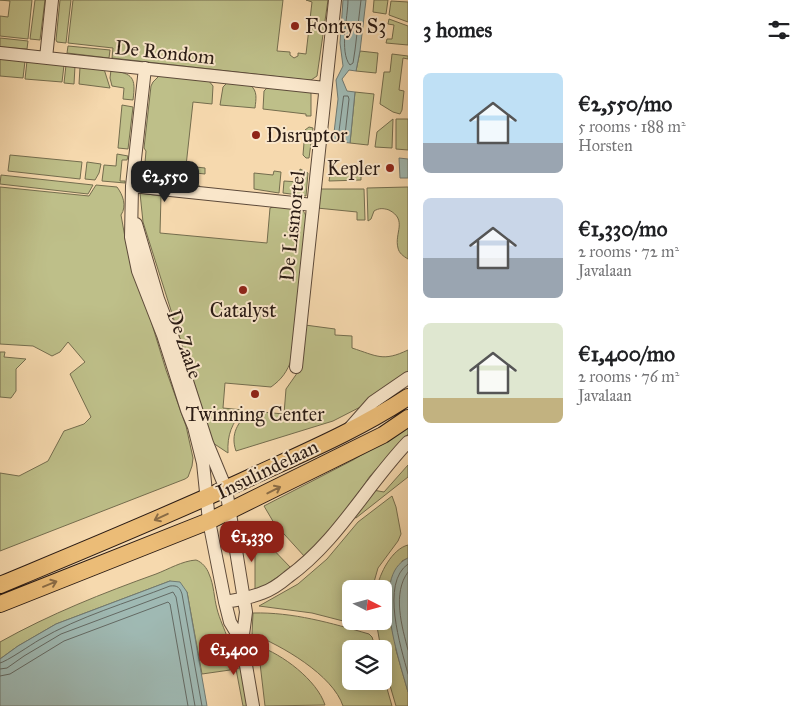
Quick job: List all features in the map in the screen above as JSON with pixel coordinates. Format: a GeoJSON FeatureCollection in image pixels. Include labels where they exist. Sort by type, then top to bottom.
{"type":"FeatureCollection","features":[{"type":"Feature","properties":{"kind":"main road","name":"Insulindelaan"},"geometry":{"type":"LineString","coordinates":[[0,585],[137,529],[346,434],[378,417],[408,397]]}},
{"type":"Feature","properties":{"kind":"main road","name":"Insulindelaan"},"geometry":{"type":"LineString","coordinates":[[0,604],[209,521],[383,435],[408,418]]}},
{"type":"Feature","properties":{"kind":"street"},"geometry":{"type":"LineString","coordinates":[[46,58],[52,0]]}},
{"type":"Feature","properties":{"kind":"street","name":"De Lismortel"},"geometry":{"type":"LineString","coordinates":[[296,367],[334,0]]}},
{"type":"Feature","properties":{"kind":"street","name":"De Rondom"},"geometry":{"type":"LineString","coordinates":[[0,53],[325,88]]}},
{"type":"Feature","properties":{"kind":"street","name":"De Zaale"},"geometry":{"type":"LineString","coordinates":[[144,68],[131,203],[131,237],[134,255],[194,427],[203,463],[209,521],[225,602],[230,622],[242,642]]}},
{"type":"Feature","properties":{"kind":"street"},"geometry":{"type":"LineString","coordinates":[[132,186],[313,206]]}},
{"type":"Feature","properties":{"kind":"street","name":"De Zaale"},"geometry":{"type":"LineString","coordinates":[[131,203],[158,299],[174,341],[207,443],[226,489],[233,539],[245,599],[246,612],[242,642]]}},
{"type":"Feature","properties":{"kind":"street","name":"Insulindelaan"},"geometry":{"type":"LineString","coordinates":[[346,434],[373,402],[408,378]]}},
{"type":"Feature","properties":{"kind":"street"},"geometry":{"type":"LineString","coordinates":[[225,602],[245,599],[264,593],[309,562],[332,538],[408,442]]}},
{"type":"Feature","properties":{"kind":"street"},"geometry":{"type":"LineString","coordinates":[[242,642],[253,706]]}},
{"type":"Feature","properties":{"kind":"green space"},"geometry":{"type":"Polygon","coordinates":[[[0,0],[32,0],[28,39],[0,36],[0,16],[8,17],[10,1],[0,0]]]}},
{"type":"Feature","properties":{"kind":"green space"},"geometry":{"type":"Polygon","coordinates":[[[35,0],[45,0],[40,40],[30,39],[35,0]]]}},
{"type":"Feature","properties":{"kind":"green space"},"geometry":{"type":"Polygon","coordinates":[[[60,0],[71,0],[66,43],[57,42],[56,40],[60,0]]]}},
{"type":"Feature","properties":{"kind":"green space"},"geometry":{"type":"Polygon","coordinates":[[[73,0],[283,0],[277,51],[290,52],[290,55],[294,58],[298,56],[298,53],[306,54],[312,2],[306,0],[328,0],[317,76],[307,80],[112,58],[113,48],[68,43],[73,0]]]}},
{"type":"Feature","properties":{"kind":"green space"},"geometry":{"type":"Polygon","coordinates":[[[374,0],[388,0],[386,14],[373,12],[374,0]]]}},
{"type":"Feature","properties":{"kind":"green space"},"geometry":{"type":"Polygon","coordinates":[[[391,1],[408,2],[408,22],[389,15],[391,1]]]}},
{"type":"Feature","properties":{"kind":"green space"},"geometry":{"type":"Polygon","coordinates":[[[389,19],[408,26],[408,45],[386,43],[387,39],[392,39],[394,25],[388,24],[389,19]]]}},
{"type":"Feature","properties":{"kind":"green space"},"geometry":{"type":"Polygon","coordinates":[[[0,38],[28,41],[27,49],[0,47],[0,38]]]}},
{"type":"Feature","properties":{"kind":"green space"},"geometry":{"type":"Polygon","coordinates":[[[68,46],[110,50],[109,58],[67,53],[68,46]]]}},
{"type":"Feature","properties":{"kind":"green space"},"geometry":{"type":"Polygon","coordinates":[[[360,51],[378,53],[376,73],[356,71],[360,51]]]}},
{"type":"Feature","properties":{"kind":"green space"},"geometry":{"type":"Polygon","coordinates":[[[392,54],[408,56],[408,59],[403,58],[399,90],[404,91],[400,114],[380,104],[384,72],[390,72],[392,54]]]}},
{"type":"Feature","properties":{"kind":"green space"},"geometry":{"type":"Polygon","coordinates":[[[0,58],[25,61],[23,78],[0,76],[0,58]]]}},
{"type":"Feature","properties":{"kind":"green space"},"geometry":{"type":"Polygon","coordinates":[[[27,61],[64,65],[62,82],[25,79],[27,61]]]}},
{"type":"Feature","properties":{"kind":"green space"},"geometry":{"type":"Polygon","coordinates":[[[66,65],[75,66],[74,84],[64,83],[66,65]]]}},
{"type":"Feature","properties":{"kind":"green space"},"geometry":{"type":"Polygon","coordinates":[[[80,67],[104,69],[110,88],[79,84],[80,67]]]}},
{"type":"Feature","properties":{"kind":"green space"},"geometry":{"type":"Polygon","coordinates":[[[111,70],[124,73],[131,78],[134,86],[133,100],[123,99],[124,88],[112,86],[111,70]]]}},
{"type":"Feature","properties":{"kind":"green space"},"geometry":{"type":"Polygon","coordinates":[[[159,76],[208,80],[213,86],[212,104],[193,102],[186,166],[205,168],[205,174],[186,172],[184,183],[199,185],[199,187],[144,181],[141,176],[144,174],[146,151],[144,148],[151,86],[159,76]]]}},
{"type":"Feature","properties":{"kind":"green space"},"geometry":{"type":"Polygon","coordinates":[[[228,82],[253,87],[256,95],[255,108],[220,105],[223,87],[228,82]]]}},
{"type":"Feature","properties":{"kind":"green space"},"geometry":{"type":"Polygon","coordinates":[[[267,88],[307,91],[311,93],[311,116],[263,109],[264,91],[267,88]]]}},
{"type":"Feature","properties":{"kind":"green space"},"geometry":{"type":"Polygon","coordinates":[[[355,92],[374,94],[368,145],[350,143],[355,92]]]}},
{"type":"Feature","properties":{"kind":"green space"},"geometry":{"type":"Polygon","coordinates":[[[122,105],[133,107],[128,149],[118,148],[122,105]]]}},
{"type":"Feature","properties":{"kind":"green space"},"geometry":{"type":"Polygon","coordinates":[[[393,119],[392,148],[375,147],[377,132],[393,119]]]}},
{"type":"Feature","properties":{"kind":"green space"},"geometry":{"type":"Polygon","coordinates":[[[396,119],[408,119],[408,150],[396,149],[396,119]]]}},
{"type":"Feature","properties":{"kind":"green space"},"geometry":{"type":"Polygon","coordinates":[[[309,127],[313,128],[309,158],[306,158],[303,155],[305,130],[309,127]]]}},
{"type":"Feature","properties":{"kind":"green space"},"geometry":{"type":"Polygon","coordinates":[[[117,154],[128,156],[127,160],[122,160],[120,181],[125,181],[125,183],[102,181],[104,165],[116,166],[117,154]]]}},
{"type":"Feature","properties":{"kind":"green space"},"geometry":{"type":"Polygon","coordinates":[[[10,155],[82,162],[80,179],[8,171],[10,155]]]}},
{"type":"Feature","properties":{"kind":"green space"},"geometry":{"type":"Polygon","coordinates":[[[87,162],[101,164],[95,180],[85,179],[87,162]]]}},
{"type":"Feature","properties":{"kind":"green space"},"geometry":{"type":"Polygon","coordinates":[[[300,169],[308,173],[306,196],[283,193],[284,181],[299,182],[300,169]]]}},
{"type":"Feature","properties":{"kind":"green space"},"geometry":{"type":"Polygon","coordinates":[[[274,171],[281,172],[279,193],[254,189],[254,173],[273,175],[274,171]]]}},
{"type":"Feature","properties":{"kind":"green space"},"geometry":{"type":"Polygon","coordinates":[[[361,174],[361,180],[329,181],[330,175],[361,174]]]}},
{"type":"Feature","properties":{"kind":"green space"},"geometry":{"type":"Polygon","coordinates":[[[1,175],[93,185],[88,194],[0,184],[1,175]]]}},
{"type":"Feature","properties":{"kind":"green space"},"geometry":{"type":"Polygon","coordinates":[[[96,185],[117,187],[121,193],[124,208],[121,215],[126,243],[166,370],[186,426],[193,458],[192,466],[188,477],[185,479],[0,551],[0,473],[19,476],[48,461],[64,431],[84,424],[91,417],[70,374],[85,362],[68,342],[60,352],[52,356],[33,346],[0,344],[0,187],[89,196],[96,185]]]}},
{"type":"Feature","properties":{"kind":"green space"},"geometry":{"type":"Polygon","coordinates":[[[408,187],[408,259],[399,250],[397,242],[399,222],[395,214],[387,209],[378,209],[374,211],[371,219],[368,221],[367,188],[408,187]]]}},
{"type":"Feature","properties":{"kind":"green space"},"geometry":{"type":"Polygon","coordinates":[[[319,189],[364,189],[365,220],[357,220],[357,212],[317,208],[319,189]]]}},
{"type":"Feature","properties":{"kind":"green space"},"geometry":{"type":"Polygon","coordinates":[[[140,193],[161,196],[160,233],[267,243],[270,208],[280,206],[296,208],[303,211],[307,218],[292,358],[284,375],[271,387],[225,383],[223,408],[243,410],[231,430],[228,440],[228,453],[213,443],[143,222],[140,193]]]}},
{"type":"Feature","properties":{"kind":"green space"},"geometry":{"type":"Polygon","coordinates":[[[305,325],[335,329],[335,335],[352,336],[352,348],[380,357],[392,356],[408,350],[408,379],[374,400],[333,421],[236,451],[234,439],[236,429],[250,411],[284,414],[286,389],[300,369],[305,325]]]}},
{"type":"Feature","properties":{"kind":"green space"},"geometry":{"type":"Polygon","coordinates":[[[0,352],[5,352],[4,357],[26,359],[16,369],[16,391],[11,398],[0,397],[0,352]]]}},
{"type":"Feature","properties":{"kind":"green space"},"geometry":{"type":"Polygon","coordinates":[[[408,427],[408,434],[370,476],[333,529],[305,557],[274,523],[264,506],[353,460],[408,427]]]}},
{"type":"Feature","properties":{"kind":"green space"},"geometry":{"type":"Polygon","coordinates":[[[408,465],[408,477],[356,518],[354,517],[373,490],[384,492],[408,465]]]}},
{"type":"Feature","properties":{"kind":"green space"},"geometry":{"type":"Polygon","coordinates":[[[392,496],[401,534],[378,568],[375,580],[342,580],[342,621],[312,613],[259,606],[298,584],[327,559],[358,522],[392,496]]]}},
{"type":"Feature","properties":{"kind":"green space"},"geometry":{"type":"Polygon","coordinates":[[[261,540],[266,542],[291,568],[261,588],[255,589],[255,546],[261,540]]]}},
{"type":"Feature","properties":{"kind":"green space"},"geometry":{"type":"Polygon","coordinates":[[[408,545],[408,558],[402,561],[396,650],[408,692],[408,706],[396,706],[391,690],[392,640],[379,640],[378,630],[392,630],[392,580],[379,580],[387,563],[402,547],[408,545]]]}},
{"type":"Feature","properties":{"kind":"green space"},"geometry":{"type":"Polygon","coordinates":[[[196,560],[206,567],[211,578],[219,617],[232,654],[230,670],[202,674],[187,592],[170,581],[56,624],[0,659],[0,642],[19,632],[97,596],[196,560]]]}},
{"type":"Feature","properties":{"kind":"green space"},"geometry":{"type":"Polygon","coordinates":[[[253,613],[268,613],[326,622],[342,626],[342,630],[355,630],[369,634],[373,640],[342,640],[342,690],[387,690],[392,706],[343,706],[329,683],[305,662],[252,634],[253,613]]]}},
{"type":"Feature","properties":{"kind":"green space"},"geometry":{"type":"Polygon","coordinates":[[[258,646],[277,655],[298,669],[315,686],[325,705],[265,706],[258,646]]]}},
{"type":"Feature","properties":{"kind":"green space"},"geometry":{"type":"Polygon","coordinates":[[[242,667],[249,706],[243,706],[236,669],[242,667]]]}},
{"type":"Feature","properties":{"kind":"water"},"geometry":{"type":"Polygon","coordinates":[[[343,0],[366,0],[356,71],[349,70],[342,79],[347,91],[355,92],[350,143],[333,141],[338,99],[336,80],[343,66],[340,43],[343,0]]]}},
{"type":"Feature","properties":{"kind":"water"},"geometry":{"type":"Polygon","coordinates":[[[399,158],[408,159],[408,178],[400,178],[399,158]]]}},
{"type":"Feature","properties":{"kind":"water"},"geometry":{"type":"Polygon","coordinates":[[[408,558],[408,692],[392,630],[391,580],[396,568],[408,558]]]}},
{"type":"Feature","properties":{"kind":"water"},"geometry":{"type":"Polygon","coordinates":[[[170,581],[180,582],[187,592],[207,706],[0,706],[0,659],[56,624],[170,581]]]}},
{"type":"Feature","properties":{"kind":"place","name":"Fontys S3"},"geometry":{"type":"Point","coordinates":[295,26]}},
{"type":"Feature","properties":{"kind":"place","name":"Disruptor"},"geometry":{"type":"Point","coordinates":[256,135]}},
{"type":"Feature","properties":{"kind":"place","name":"Kepler"},"geometry":{"type":"Point","coordinates":[390,168]}},
{"type":"Feature","properties":{"kind":"place","name":"Catalyst"},"geometry":{"type":"Point","coordinates":[243,290]}},
{"type":"Feature","properties":{"kind":"place","name":"Twinning Center"},"geometry":{"type":"Point","coordinates":[255,394]}}]}
